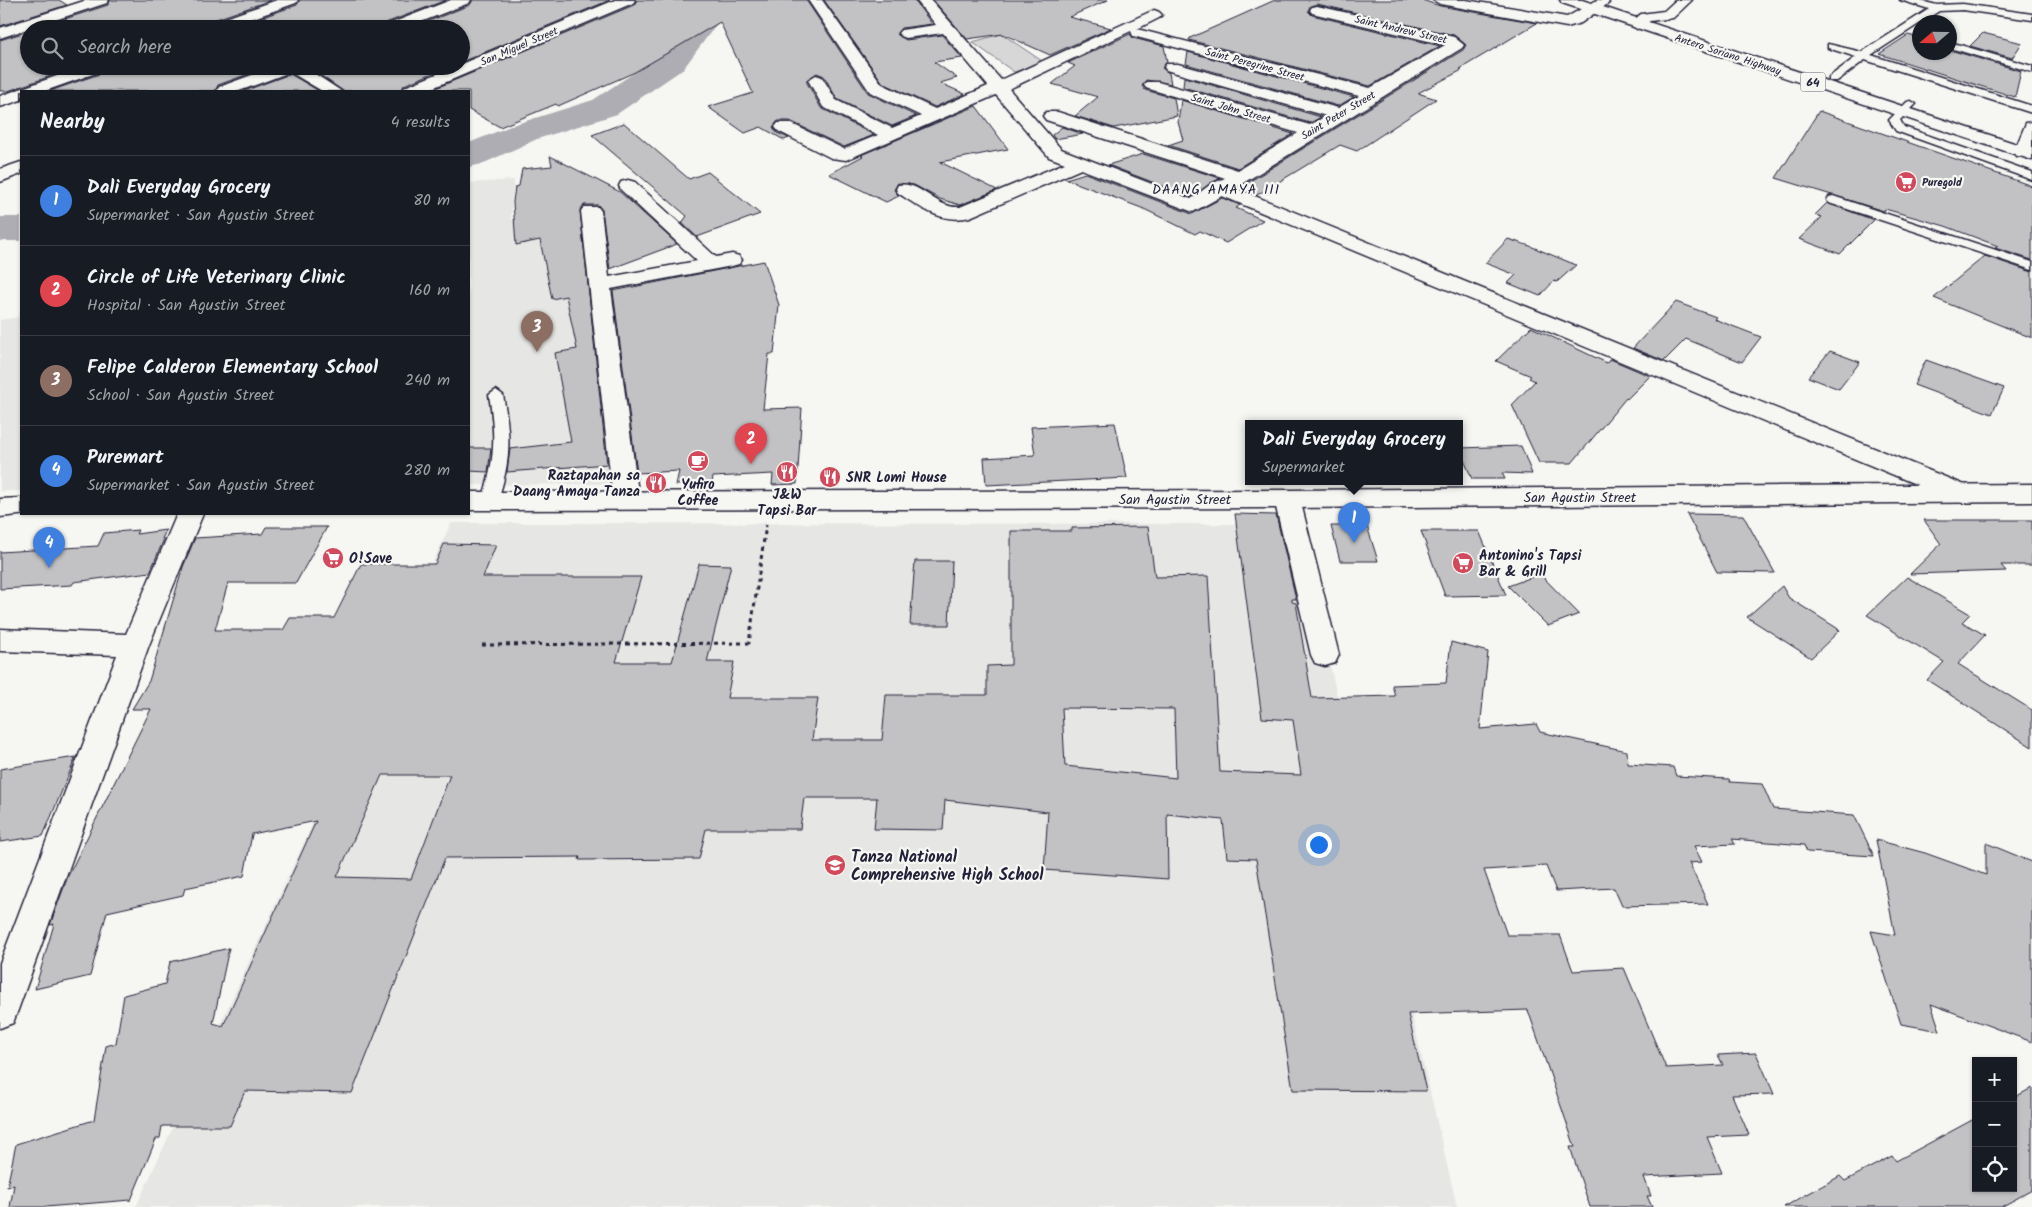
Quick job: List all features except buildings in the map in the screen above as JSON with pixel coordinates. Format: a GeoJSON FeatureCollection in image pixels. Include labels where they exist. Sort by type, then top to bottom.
{"type":"FeatureCollection","features":[{"type":"Feature","properties":{"kind":"street"},"geometry":{"type":"LineString","coordinates":[[38,20],[102,0]]}},
{"type":"Feature","properties":{"kind":"street"},"geometry":{"type":"LineString","coordinates":[[234,20],[291,0]]}},
{"type":"Feature","properties":{"kind":"street"},"geometry":{"type":"LineString","coordinates":[[412,20],[464,0]]}},
{"type":"Feature","properties":{"kind":"street","name":"San Miguel Street"},"geometry":{"type":"LineString","coordinates":[[470,66],[628,0]]}},
{"type":"Feature","properties":{"kind":"street"},"geometry":{"type":"LineString","coordinates":[[815,0],[876,88],[936,116]]}},
{"type":"Feature","properties":{"kind":"street"},"geometry":{"type":"LineString","coordinates":[[923,0],[1055,153],[1080,164]]}},
{"type":"Feature","properties":{"kind":"street"},"geometry":{"type":"LineString","coordinates":[[1440,0],[1555,22],[1576,20],[1596,4]]}},
{"type":"Feature","properties":{"kind":"street","name":"Antero Soriano Highway"},"geometry":{"type":"LineString","coordinates":[[1567,0],[1596,4],[1643,15],[1833,78],[1907,108]]}},
{"type":"Feature","properties":{"kind":"street"},"geometry":{"type":"LineString","coordinates":[[1643,15],[1668,15],[1685,0]]}},
{"type":"Feature","properties":{"kind":"street","name":"Saint Andrew Street"},"geometry":{"type":"LineString","coordinates":[[1317,10],[1454,43]]}},
{"type":"Feature","properties":{"kind":"street","name":"Antero Soriano Highway"},"geometry":{"type":"LineString","coordinates":[[1643,15],[1907,108],[2029,144]]}},
{"type":"Feature","properties":{"kind":"street"},"geometry":{"type":"LineString","coordinates":[[784,127],[837,154],[846,155],[1157,21],[1378,91]]}},
{"type":"Feature","properties":{"kind":"street"},"geometry":{"type":"LineString","coordinates":[[0,32],[20,26]]}},
{"type":"Feature","properties":{"kind":"street"},"geometry":{"type":"LineString","coordinates":[[906,33],[947,28]]}},
{"type":"Feature","properties":{"kind":"street","name":"Saint Peregrine Street"},"geometry":{"type":"LineString","coordinates":[[1347,110],[1263,78],[1137,40],[1378,91]]}},
{"type":"Feature","properties":{"kind":"street","name":"Saint Peter Street"},"geometry":{"type":"LineString","coordinates":[[1080,164],[1193,206],[1218,188],[1311,131],[1456,45],[1454,43]]}},
{"type":"Feature","properties":{"kind":"street"},"geometry":{"type":"LineString","coordinates":[[1172,67],[1347,110]]}},
{"type":"Feature","properties":{"kind":"street"},"geometry":{"type":"LineString","coordinates":[[33,90],[75,75]]}},
{"type":"Feature","properties":{"kind":"street"},"geometry":{"type":"LineString","coordinates":[[228,90],[267,75]]}},
{"type":"Feature","properties":{"kind":"street"},"geometry":{"type":"LineString","coordinates":[[306,75],[331,90]]}},
{"type":"Feature","properties":{"kind":"street","name":"San Miguel Street"},"geometry":{"type":"LineString","coordinates":[[413,90],[449,75]]}},
{"type":"Feature","properties":{"kind":"street"},"geometry":{"type":"LineString","coordinates":[[816,80],[829,103],[892,135]]}},
{"type":"Feature","properties":{"kind":"street","name":"Saint John Street"},"geometry":{"type":"LineString","coordinates":[[1152,86],[1311,131]]}},
{"type":"Feature","properties":{"kind":"street"},"geometry":{"type":"LineString","coordinates":[[0,102],[20,94]]}},
{"type":"Feature","properties":{"kind":"street"},"geometry":{"type":"LineString","coordinates":[[1052,116],[1238,176]]}},
{"type":"Feature","properties":{"kind":"street"},"geometry":{"type":"LineString","coordinates":[[905,189],[943,213],[952,215],[963,213],[1080,164]]}},
{"type":"Feature","properties":{"kind":"street"},"geometry":{"type":"LineString","coordinates":[[0,176],[20,167]]}},
{"type":"Feature","properties":{"kind":"street"},"geometry":{"type":"LineString","coordinates":[[628,186],[712,264]]}},
{"type":"Feature","properties":{"kind":"street"},"geometry":{"type":"LineString","coordinates":[[1218,188],[1963,494]]}},
{"type":"Feature","properties":{"kind":"street"},"geometry":{"type":"LineString","coordinates":[[591,211],[626,500]]}},
{"type":"Feature","properties":{"kind":"street"},"geometry":{"type":"LineString","coordinates":[[599,285],[732,260]]}},
{"type":"Feature","properties":{"kind":"street","name":"San Agustin Street"},"geometry":{"type":"LineString","coordinates":[[479,500],[1287,498],[2032,493]]}},
{"type":"Feature","properties":{"kind":"street"},"geometry":{"type":"LineString","coordinates":[[1287,498],[1325,655]]}},
{"type":"Feature","properties":{"kind":"street"},"geometry":{"type":"LineString","coordinates":[[0,508],[20,507]]}},
{"type":"Feature","properties":{"kind":"street"},"geometry":{"type":"LineString","coordinates":[[0,1010],[135,645],[190,515]]}},
{"type":"Feature","properties":{"kind":"street"},"geometry":{"type":"LineString","coordinates":[[0,640],[135,645]]}},
{"type":"Feature","properties":{"kind":"lane"},"geometry":{"type":"LineString","coordinates":[[1905,0],[1936,8],[1963,7],[2032,17]]}},
{"type":"Feature","properties":{"kind":"lane"},"geometry":{"type":"LineString","coordinates":[[1833,78],[1863,56],[1908,33],[1936,8]]}},
{"type":"Feature","properties":{"kind":"lane"},"geometry":{"type":"LineString","coordinates":[[1832,46],[2032,110]]}},
{"type":"Feature","properties":{"kind":"lane"},"geometry":{"type":"LineString","coordinates":[[1957,47],[2032,69]]}},
{"type":"Feature","properties":{"kind":"lane"},"geometry":{"type":"LineString","coordinates":[[1907,108],[1894,120],[1900,129],[2032,176]]}},
{"type":"Feature","properties":{"kind":"lane"},"geometry":{"type":"LineString","coordinates":[[1833,200],[2032,266]]}},
{"type":"Feature","properties":{"kind":"lane"},"geometry":{"type":"LineString","coordinates":[[479,500],[502,465],[504,451],[503,434],[496,395]]}},
{"type":"Feature","properties":{"kind":"path"},"geometry":{"type":"LineString","coordinates":[[482,645],[748,643],[770,500]]}},
{"type":"Feature","properties":{"kind":"shaded area"},"geometry":{"type":"Polygon","coordinates":[[[1002,34],[1045,63],[1014,72],[972,42],[1002,34]]]}},
{"type":"Feature","properties":{"kind":"shaded area"},"geometry":{"type":"Polygon","coordinates":[[[514,180],[511,220],[585,207],[623,484],[470,485],[470,183],[514,180]]]}},
{"type":"Feature","properties":{"kind":"shaded area"},"geometry":{"type":"Polygon","coordinates":[[[20,311],[20,491],[0,491],[0,320],[18,317],[20,311]]]}},
{"type":"Feature","properties":{"kind":"shaded area","name":"Tanza National Comprehensive High School"},"geometry":{"type":"Polygon","coordinates":[[[451,523],[1297,524],[1457,1207],[136,1207],[451,523]]]}},
{"type":"Feature","properties":{"kind":"waterway"},"geometry":{"type":"LineString","coordinates":[[470,156],[525,132],[605,107],[672,62],[715,7],[724,0]]}},
{"type":"Feature","properties":{"kind":"waterway"},"geometry":{"type":"LineString","coordinates":[[0,229],[20,229]]}},
{"type":"Feature","properties":{"kind":"place","name":"Puregold"},"geometry":{"type":"Point","coordinates":[1906,182]}},
{"type":"Feature","properties":{"kind":"place","name":"Felipe Calderon Elementary School"},"geometry":{"type":"Point","coordinates":[537,352]}},
{"type":"Feature","properties":{"kind":"place","name":"Yufiro Coffee"},"geometry":{"type":"Point","coordinates":[698,461]}},
{"type":"Feature","properties":{"kind":"place","name":"Circle of Life Veterinary Clinic"},"geometry":{"type":"Point","coordinates":[751,464]}},
{"type":"Feature","properties":{"kind":"place","name":"J&W Tapsi Bar"},"geometry":{"type":"Point","coordinates":[787,472]}},
{"type":"Feature","properties":{"kind":"place","name":"SNR Lomi House"},"geometry":{"type":"Point","coordinates":[830,477]}},
{"type":"Feature","properties":{"kind":"place","name":"Raztapahan sa Daang Amaya Tanza"},"geometry":{"type":"Point","coordinates":[656,483]}},
{"type":"Feature","properties":{"kind":"place","name":"Dali Everyday Grocery"},"geometry":{"type":"Point","coordinates":[1354,543]}},
{"type":"Feature","properties":{"kind":"place","name":"O!Save"},"geometry":{"type":"Point","coordinates":[333,558]}},
{"type":"Feature","properties":{"kind":"place","name":"Antonino's Tapsi Bar & Grill"},"geometry":{"type":"Point","coordinates":[1463,563]}},
{"type":"Feature","properties":{"kind":"place","name":"Puremart"},"geometry":{"type":"Point","coordinates":[49,568]}},
{"type":"Feature","properties":{"kind":"place","name":"Tanza National Comprehensive High School"},"geometry":{"type":"Point","coordinates":[835,865]}},
{"type":"Feature","properties":{"kind":"district","name":"DAANG AMAYA III"},"geometry":{"type":"Point","coordinates":[1216,189]}}]}
